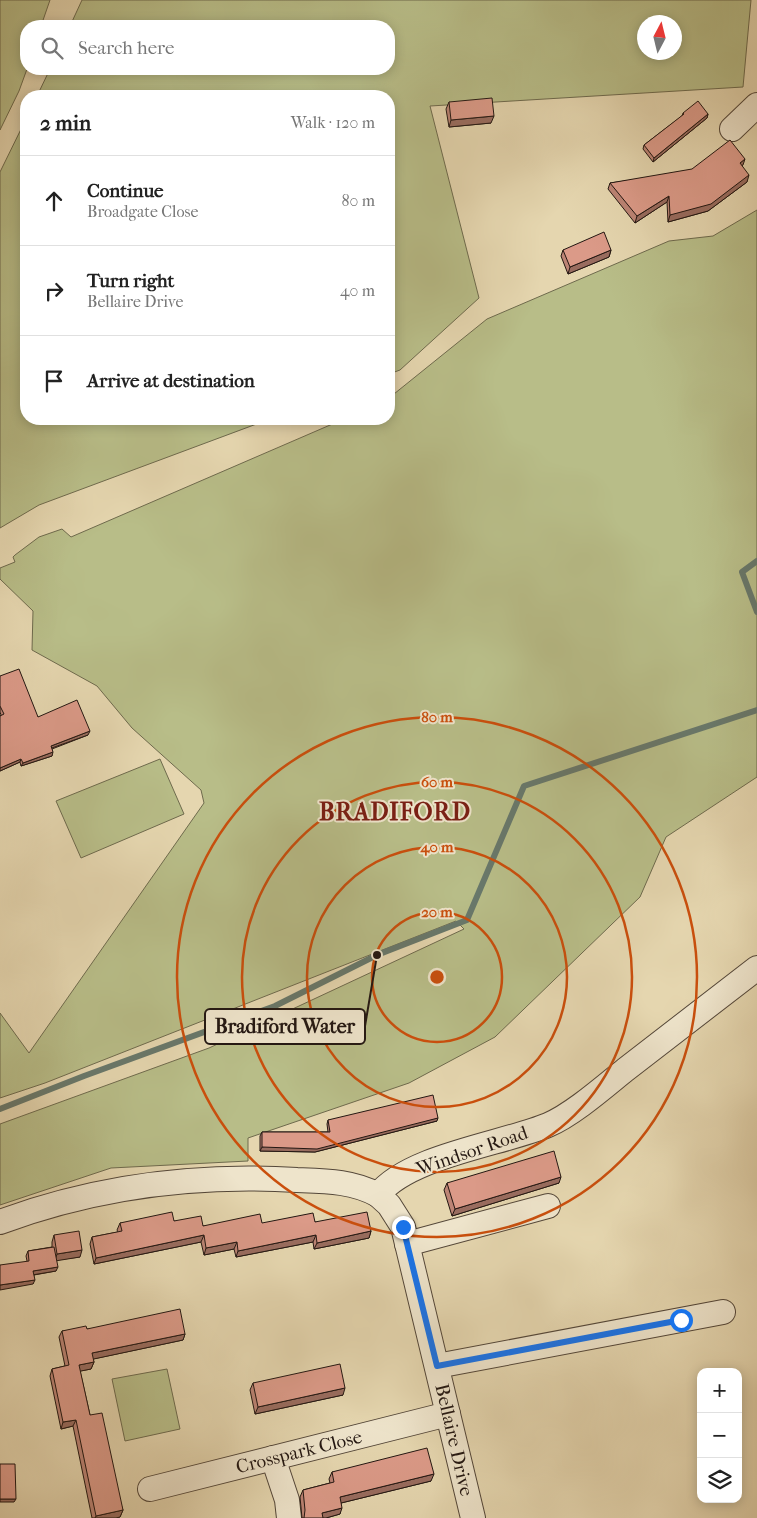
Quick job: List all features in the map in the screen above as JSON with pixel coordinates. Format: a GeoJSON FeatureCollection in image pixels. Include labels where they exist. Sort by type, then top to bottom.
{"type":"FeatureCollection","features":[{"type":"Feature","properties":{"kind":"street"},"geometry":{"type":"LineString","coordinates":[[732,129],[757,105]]}},
{"type":"Feature","properties":{"kind":"street","name":"Windsor Road"},"geometry":{"type":"LineString","coordinates":[[378,1195],[405,1174],[426,1163],[529,1131],[560,1118],[614,1079],[757,968]]}},
{"type":"Feature","properties":{"kind":"street"},"geometry":{"type":"LineString","coordinates":[[0,1222],[53,1204],[150,1184],[250,1177],[334,1182],[363,1188],[378,1195]]}},
{"type":"Feature","properties":{"kind":"street","name":"Bellaire Drive"},"geometry":{"type":"LineString","coordinates":[[378,1195],[389,1205],[399,1219],[407,1244],[473,1518]]}},
{"type":"Feature","properties":{"kind":"street"},"geometry":{"type":"LineString","coordinates":[[407,1244],[548,1206]]}},
{"type":"Feature","properties":{"kind":"street"},"geometry":{"type":"LineString","coordinates":[[437,1366],[724,1312]]}},
{"type":"Feature","properties":{"kind":"street","name":"Crosspark Close"},"geometry":{"type":"LineString","coordinates":[[150,1489],[448,1414]]}},
{"type":"Feature","properties":{"kind":"street"},"geometry":{"type":"LineString","coordinates":[[274,1458],[287,1500],[289,1518]]}},
{"type":"Feature","properties":{"kind":"green space"},"geometry":{"type":"Polygon","coordinates":[[[0,0],[50,0],[43,20],[20,20],[20,75],[25,75],[0,130],[0,0]]]}},
{"type":"Feature","properties":{"kind":"green space"},"geometry":{"type":"Polygon","coordinates":[[[82,0],[751,0],[743,87],[430,106],[479,298],[400,370],[395,372],[395,90],[40,90],[47,75],[395,75],[395,20],[73,20],[82,0]]]}},
{"type":"Feature","properties":{"kind":"green space"},"geometry":{"type":"Polygon","coordinates":[[[20,131],[20,425],[254,425],[39,505],[0,528],[0,172],[20,131]]]}},
{"type":"Feature","properties":{"kind":"green space"},"geometry":{"type":"Polygon","coordinates":[[[757,210],[757,777],[666,837],[640,897],[495,1037],[409,1083],[248,1138],[248,1161],[111,1168],[0,1205],[0,1124],[209,1048],[464,929],[456,921],[45,1083],[0,1098],[0,1013],[29,1053],[204,803],[201,790],[132,728],[97,686],[32,650],[33,611],[0,579],[0,568],[15,562],[13,557],[39,537],[62,529],[71,537],[330,425],[395,425],[395,393],[487,319],[669,241],[713,236],[757,210]]]}},
{"type":"Feature","properties":{"kind":"green space"},"geometry":{"type":"Polygon","coordinates":[[[160,759],[184,814],[81,858],[56,801],[160,759]]]}},
{"type":"Feature","properties":{"kind":"green space"},"geometry":{"type":"Polygon","coordinates":[[[167,1369],[180,1429],[125,1441],[112,1379],[167,1369]]]}},
{"type":"Feature","properties":{"kind":"building"},"geometry":{"type":"Polygon","coordinates":[[[492,98],[494,116],[451,120],[449,102],[492,98]]]}},
{"type":"Feature","properties":{"kind":"building"},"geometry":{"type":"Polygon","coordinates":[[[698,101],[708,114],[654,158],[644,145],[698,101]]]}},
{"type":"Feature","properties":{"kind":"building"},"geometry":{"type":"Polygon","coordinates":[[[730,140],[745,159],[740,163],[749,175],[711,204],[670,215],[669,196],[637,216],[610,183],[692,169],[730,140]]]}},
{"type":"Feature","properties":{"kind":"building"},"geometry":{"type":"Polygon","coordinates":[[[604,232],[611,250],[570,267],[563,250],[604,232]]]}},
{"type":"Feature","properties":{"kind":"building"},"geometry":{"type":"Polygon","coordinates":[[[19,669],[38,717],[77,700],[90,731],[51,746],[53,752],[23,763],[21,759],[0,768],[0,716],[4,714],[0,706],[0,676],[19,669]]]}},
{"type":"Feature","properties":{"kind":"building"},"geometry":{"type":"Polygon","coordinates":[[[433,1095],[438,1118],[317,1149],[262,1147],[262,1132],[330,1132],[328,1120],[433,1095]]]}},
{"type":"Feature","properties":{"kind":"building"},"geometry":{"type":"Polygon","coordinates":[[[554,1151],[561,1177],[455,1209],[447,1183],[554,1151]]]}},
{"type":"Feature","properties":{"kind":"building"},"geometry":{"type":"Polygon","coordinates":[[[172,1212],[174,1221],[201,1216],[203,1226],[260,1214],[262,1223],[313,1213],[315,1222],[367,1212],[371,1231],[317,1243],[316,1235],[238,1251],[237,1242],[206,1248],[204,1235],[96,1258],[92,1237],[122,1231],[120,1223],[172,1212]]]}},
{"type":"Feature","properties":{"kind":"building"},"geometry":{"type":"Polygon","coordinates":[[[79,1231],[82,1250],[57,1254],[54,1235],[79,1231]]]}},
{"type":"Feature","properties":{"kind":"building"},"geometry":{"type":"Polygon","coordinates":[[[54,1247],[58,1267],[33,1271],[35,1280],[0,1285],[0,1265],[29,1261],[28,1251],[54,1247]]]}},
{"type":"Feature","properties":{"kind":"building"},"geometry":{"type":"Polygon","coordinates":[[[180,1309],[185,1334],[92,1353],[94,1362],[79,1365],[90,1415],[102,1413],[123,1510],[96,1516],[76,1420],[63,1422],[52,1369],[69,1365],[62,1331],[86,1326],[87,1329],[180,1309]]]}},
{"type":"Feature","properties":{"kind":"building"},"geometry":{"type":"Polygon","coordinates":[[[340,1364],[345,1388],[258,1407],[253,1383],[340,1364]]]}},
{"type":"Feature","properties":{"kind":"building"},"geometry":{"type":"Polygon","coordinates":[[[427,1448],[434,1474],[340,1497],[342,1508],[322,1513],[323,1518],[304,1518],[303,1490],[334,1482],[332,1472],[427,1448]]]}},
{"type":"Feature","properties":{"kind":"building"},"geometry":{"type":"Polygon","coordinates":[[[0,1464],[15,1464],[16,1499],[0,1499],[0,1464]]]}},
{"type":"Feature","properties":{"kind":"waterway"},"geometry":{"type":"LineString","coordinates":[[757,561],[742,572],[757,612]]}},
{"type":"Feature","properties":{"kind":"waterway"},"geometry":{"type":"LineString","coordinates":[[0,1109],[275,1006],[377,955],[467,920],[524,786],[757,710]]}},
{"type":"Feature","properties":{"kind":"place","name":"Bradiford Water"},"geometry":{"type":"Point","coordinates":[377,955]}},
{"type":"Feature","properties":{"kind":"district","name":"BRADIFORD"},"geometry":{"type":"Point","coordinates":[395,812]}},
{"type":"Feature","properties":{"kind":"route"},"geometry":{"type":"LineString","coordinates":[[403,1227],[437,1366],[681,1320]]}}]}
